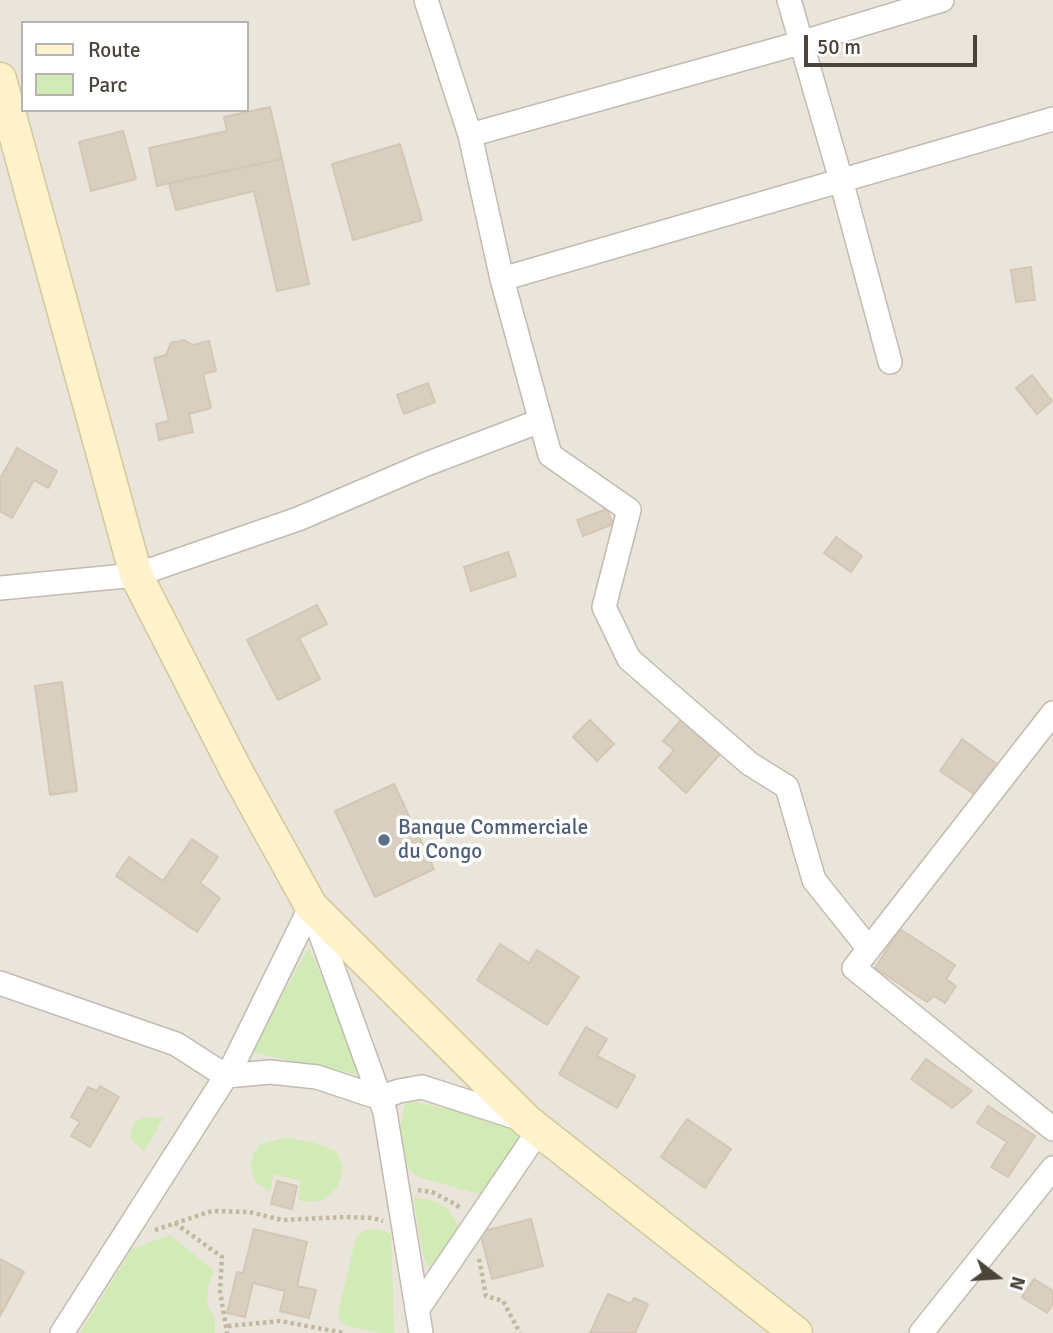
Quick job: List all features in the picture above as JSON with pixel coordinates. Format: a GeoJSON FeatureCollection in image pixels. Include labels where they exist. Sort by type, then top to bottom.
{"type":"FeatureCollection","features":[{"type":"Feature","properties":{"kind":"street"},"geometry":{"type":"LineString","coordinates":[[426,0],[470,135],[502,279],[550,455],[629,510],[604,607],[629,659],[750,764],[787,787],[814,880],[869,949]]}},
{"type":"Feature","properties":{"kind":"street"},"geometry":{"type":"LineString","coordinates":[[789,0],[890,362]]}},
{"type":"Feature","properties":{"kind":"street"},"geometry":{"type":"LineString","coordinates":[[470,135],[800,43],[942,0]]}},
{"type":"Feature","properties":{"kind":"street"},"geometry":{"type":"LineString","coordinates":[[0,79],[136,575],[238,774],[311,906],[385,1112],[421,1333]]}},
{"type":"Feature","properties":{"kind":"street"},"geometry":{"type":"LineString","coordinates":[[502,279],[1053,119]]}},
{"type":"Feature","properties":{"kind":"street"},"geometry":{"type":"LineString","coordinates":[[0,589],[136,575],[298,519],[424,465],[540,421]]}},
{"type":"Feature","properties":{"kind":"street"},"geometry":{"type":"LineString","coordinates":[[1053,713],[854,968],[1053,1129]]}},
{"type":"Feature","properties":{"kind":"street"},"geometry":{"type":"LineString","coordinates":[[62,1333],[226,1076],[311,906]]}},
{"type":"Feature","properties":{"kind":"street"},"geometry":{"type":"LineString","coordinates":[[311,906],[533,1125],[796,1333]]}},
{"type":"Feature","properties":{"kind":"street"},"geometry":{"type":"LineString","coordinates":[[0,983],[176,1044],[226,1076],[270,1072],[317,1077],[380,1098],[422,1087],[533,1125]]}},
{"type":"Feature","properties":{"kind":"street"},"geometry":{"type":"LineString","coordinates":[[417,1310],[533,1125]]}},
{"type":"Feature","properties":{"kind":"street"},"geometry":{"type":"LineString","coordinates":[[921,1333],[1053,1168]]}},
{"type":"Feature","properties":{"kind":"path"},"geometry":{"type":"LineString","coordinates":[[118,1244],[212,1211],[249,1212],[282,1220],[373,1218],[404,1227]]}},
{"type":"Feature","properties":{"kind":"path"},"geometry":{"type":"LineString","coordinates":[[174,1223],[222,1257],[220,1291],[228,1326],[227,1333]]}},
{"type":"Feature","properties":{"kind":"path"},"geometry":{"type":"LineString","coordinates":[[228,1326],[280,1321],[345,1333]]}},
{"type":"Feature","properties":{"kind":"shaded area"},"geometry":{"type":"Polygon","coordinates":[[[0,0],[1053,0],[1053,1333],[0,1333],[0,0]]]}},
{"type":"Feature","properties":{"kind":"green space"},"geometry":{"type":"Polygon","coordinates":[[[309,947],[364,1076],[251,1052],[309,947]]]}},
{"type":"Feature","properties":{"kind":"green space"},"geometry":{"type":"Polygon","coordinates":[[[412,1101],[486,1117],[516,1127],[520,1137],[486,1189],[479,1194],[418,1177],[408,1169],[399,1132],[405,1104],[412,1101]]]}},
{"type":"Feature","properties":{"kind":"green space"},"geometry":{"type":"Polygon","coordinates":[[[146,1117],[163,1118],[144,1152],[130,1138],[134,1122],[146,1117]]]}},
{"type":"Feature","properties":{"kind":"green space"},"geometry":{"type":"Polygon","coordinates":[[[287,1137],[336,1151],[343,1165],[341,1177],[336,1189],[323,1200],[304,1202],[298,1199],[301,1181],[274,1174],[270,1191],[255,1182],[251,1167],[253,1154],[261,1144],[287,1137]]]}},
{"type":"Feature","properties":{"kind":"green space"},"geometry":{"type":"Polygon","coordinates":[[[413,1197],[436,1202],[448,1209],[462,1232],[439,1263],[430,1266],[423,1255],[413,1197]]]}},
{"type":"Feature","properties":{"kind":"green space"},"geometry":{"type":"Polygon","coordinates":[[[379,1229],[391,1234],[394,1333],[347,1326],[340,1321],[338,1313],[356,1237],[365,1230],[379,1229]]]}},
{"type":"Feature","properties":{"kind":"green space"},"geometry":{"type":"Polygon","coordinates":[[[170,1235],[214,1271],[208,1287],[207,1304],[215,1319],[215,1333],[80,1333],[132,1249],[170,1235]]]}},
{"type":"Feature","properties":{"kind":"building"},"geometry":{"type":"Polygon","coordinates":[[[270,107],[282,159],[157,186],[149,148],[227,131],[224,117],[270,107]]]}},
{"type":"Feature","properties":{"kind":"building"},"geometry":{"type":"Polygon","coordinates":[[[123,131],[136,179],[91,191],[79,142],[123,131]]]}},
{"type":"Feature","properties":{"kind":"building"},"geometry":{"type":"Polygon","coordinates":[[[400,144],[422,220],[353,240],[332,164],[400,144]]]}},
{"type":"Feature","properties":{"kind":"building"},"geometry":{"type":"Polygon","coordinates":[[[282,159],[309,284],[277,291],[254,191],[176,210],[169,183],[282,159]]]}},
{"type":"Feature","properties":{"kind":"building"},"geometry":{"type":"Polygon","coordinates":[[[1031,267],[1035,300],[1016,302],[1011,270],[1031,267]]]}},
{"type":"Feature","properties":{"kind":"building"},"geometry":{"type":"Polygon","coordinates":[[[184,340],[193,345],[209,341],[216,371],[203,374],[211,408],[189,414],[193,432],[159,440],[156,424],[169,421],[154,358],[166,355],[171,343],[184,340]]]}},
{"type":"Feature","properties":{"kind":"building"},"geometry":{"type":"Polygon","coordinates":[[[1032,375],[1052,401],[1037,414],[1016,388],[1032,375]]]}},
{"type":"Feature","properties":{"kind":"building"},"geometry":{"type":"Polygon","coordinates":[[[428,383],[435,402],[404,414],[397,395],[428,383]]]}},
{"type":"Feature","properties":{"kind":"building"},"geometry":{"type":"Polygon","coordinates":[[[17,448],[57,471],[48,488],[34,480],[12,518],[0,511],[0,479],[17,448]]]}},
{"type":"Feature","properties":{"kind":"building"},"geometry":{"type":"Polygon","coordinates":[[[607,509],[613,524],[583,536],[577,520],[607,509]]]}},
{"type":"Feature","properties":{"kind":"building"},"geometry":{"type":"Polygon","coordinates":[[[836,537],[862,556],[851,572],[824,553],[836,537]]]}},
{"type":"Feature","properties":{"kind":"building"},"geometry":{"type":"Polygon","coordinates":[[[508,552],[516,576],[471,591],[464,567],[508,552]]]}},
{"type":"Feature","properties":{"kind":"building"},"geometry":{"type":"Polygon","coordinates":[[[317,605],[327,624],[299,638],[320,679],[278,700],[247,640],[317,605]]]}},
{"type":"Feature","properties":{"kind":"building"},"geometry":{"type":"Polygon","coordinates":[[[62,682],[77,791],[50,795],[35,686],[62,682]]]}},
{"type":"Feature","properties":{"kind":"building"},"geometry":{"type":"Polygon","coordinates":[[[590,720],[614,744],[597,761],[573,737],[590,720]]]}},
{"type":"Feature","properties":{"kind":"building"},"geometry":{"type":"Polygon","coordinates":[[[681,720],[720,754],[686,793],[659,768],[674,750],[663,741],[681,720]]]}},
{"type":"Feature","properties":{"kind":"building"},"geometry":{"type":"Polygon","coordinates":[[[962,739],[998,765],[977,796],[940,771],[962,739]]]}},
{"type":"Feature","properties":{"kind":"building","name":"Banque Commerciale du Congo"},"geometry":{"type":"Polygon","coordinates":[[[394,784],[434,869],[375,897],[335,811],[394,784]]]}},
{"type":"Feature","properties":{"kind":"building"},"geometry":{"type":"Polygon","coordinates":[[[192,839],[218,857],[200,883],[220,898],[197,932],[116,876],[129,857],[163,881],[192,839]]]}},
{"type":"Feature","properties":{"kind":"building"},"geometry":{"type":"Polygon","coordinates":[[[900,929],[955,965],[946,979],[956,986],[945,1003],[934,996],[927,1002],[875,968],[900,929]]]}},
{"type":"Feature","properties":{"kind":"building"},"geometry":{"type":"Polygon","coordinates":[[[500,944],[529,963],[537,950],[579,977],[547,1025],[477,980],[500,944]]]}},
{"type":"Feature","properties":{"kind":"building"},"geometry":{"type":"Polygon","coordinates":[[[586,1027],[607,1039],[597,1056],[635,1076],[617,1108],[559,1074],[586,1027]]]}},
{"type":"Feature","properties":{"kind":"building"},"geometry":{"type":"Polygon","coordinates":[[[926,1059],[972,1091],[952,1108],[911,1079],[926,1059]]]}},
{"type":"Feature","properties":{"kind":"building"},"geometry":{"type":"Polygon","coordinates":[[[100,1086],[119,1097],[90,1147],[71,1136],[80,1122],[71,1117],[88,1087],[97,1091],[100,1086]]]}},
{"type":"Feature","properties":{"kind":"building"},"geometry":{"type":"Polygon","coordinates":[[[988,1106],[1035,1136],[1008,1177],[991,1167],[1007,1142],[977,1123],[988,1106]]]}},
{"type":"Feature","properties":{"kind":"building"},"geometry":{"type":"Polygon","coordinates":[[[687,1119],[731,1149],[705,1188],[661,1157],[687,1119]]]}},
{"type":"Feature","properties":{"kind":"building"},"geometry":{"type":"Polygon","coordinates":[[[277,1181],[297,1186],[292,1209],[271,1204],[277,1181]]]}},
{"type":"Feature","properties":{"kind":"building"},"geometry":{"type":"Polygon","coordinates":[[[531,1219],[543,1266],[492,1279],[480,1232],[531,1219]]]}},
{"type":"Feature","properties":{"kind":"building"},"geometry":{"type":"Polygon","coordinates":[[[254,1229],[307,1242],[297,1286],[316,1290],[309,1318],[280,1311],[285,1291],[253,1283],[245,1317],[227,1313],[237,1272],[243,1273],[254,1229]]]}},
{"type":"Feature","properties":{"kind":"building"},"geometry":{"type":"Polygon","coordinates":[[[0,1259],[24,1272],[0,1316],[0,1259]]]}},
{"type":"Feature","properties":{"kind":"building"},"geometry":{"type":"Polygon","coordinates":[[[1034,1279],[1053,1291],[1053,1303],[1047,1313],[1022,1297],[1034,1279]]]}},
{"type":"Feature","properties":{"kind":"building"},"geometry":{"type":"Polygon","coordinates":[[[608,1294],[631,1304],[634,1298],[648,1304],[635,1333],[590,1333],[608,1294]]]}},
{"type":"Feature","properties":{"kind":"place","name":"Banque Commerciale du Congo"},"geometry":{"type":"Point","coordinates":[384,840]}}]}
